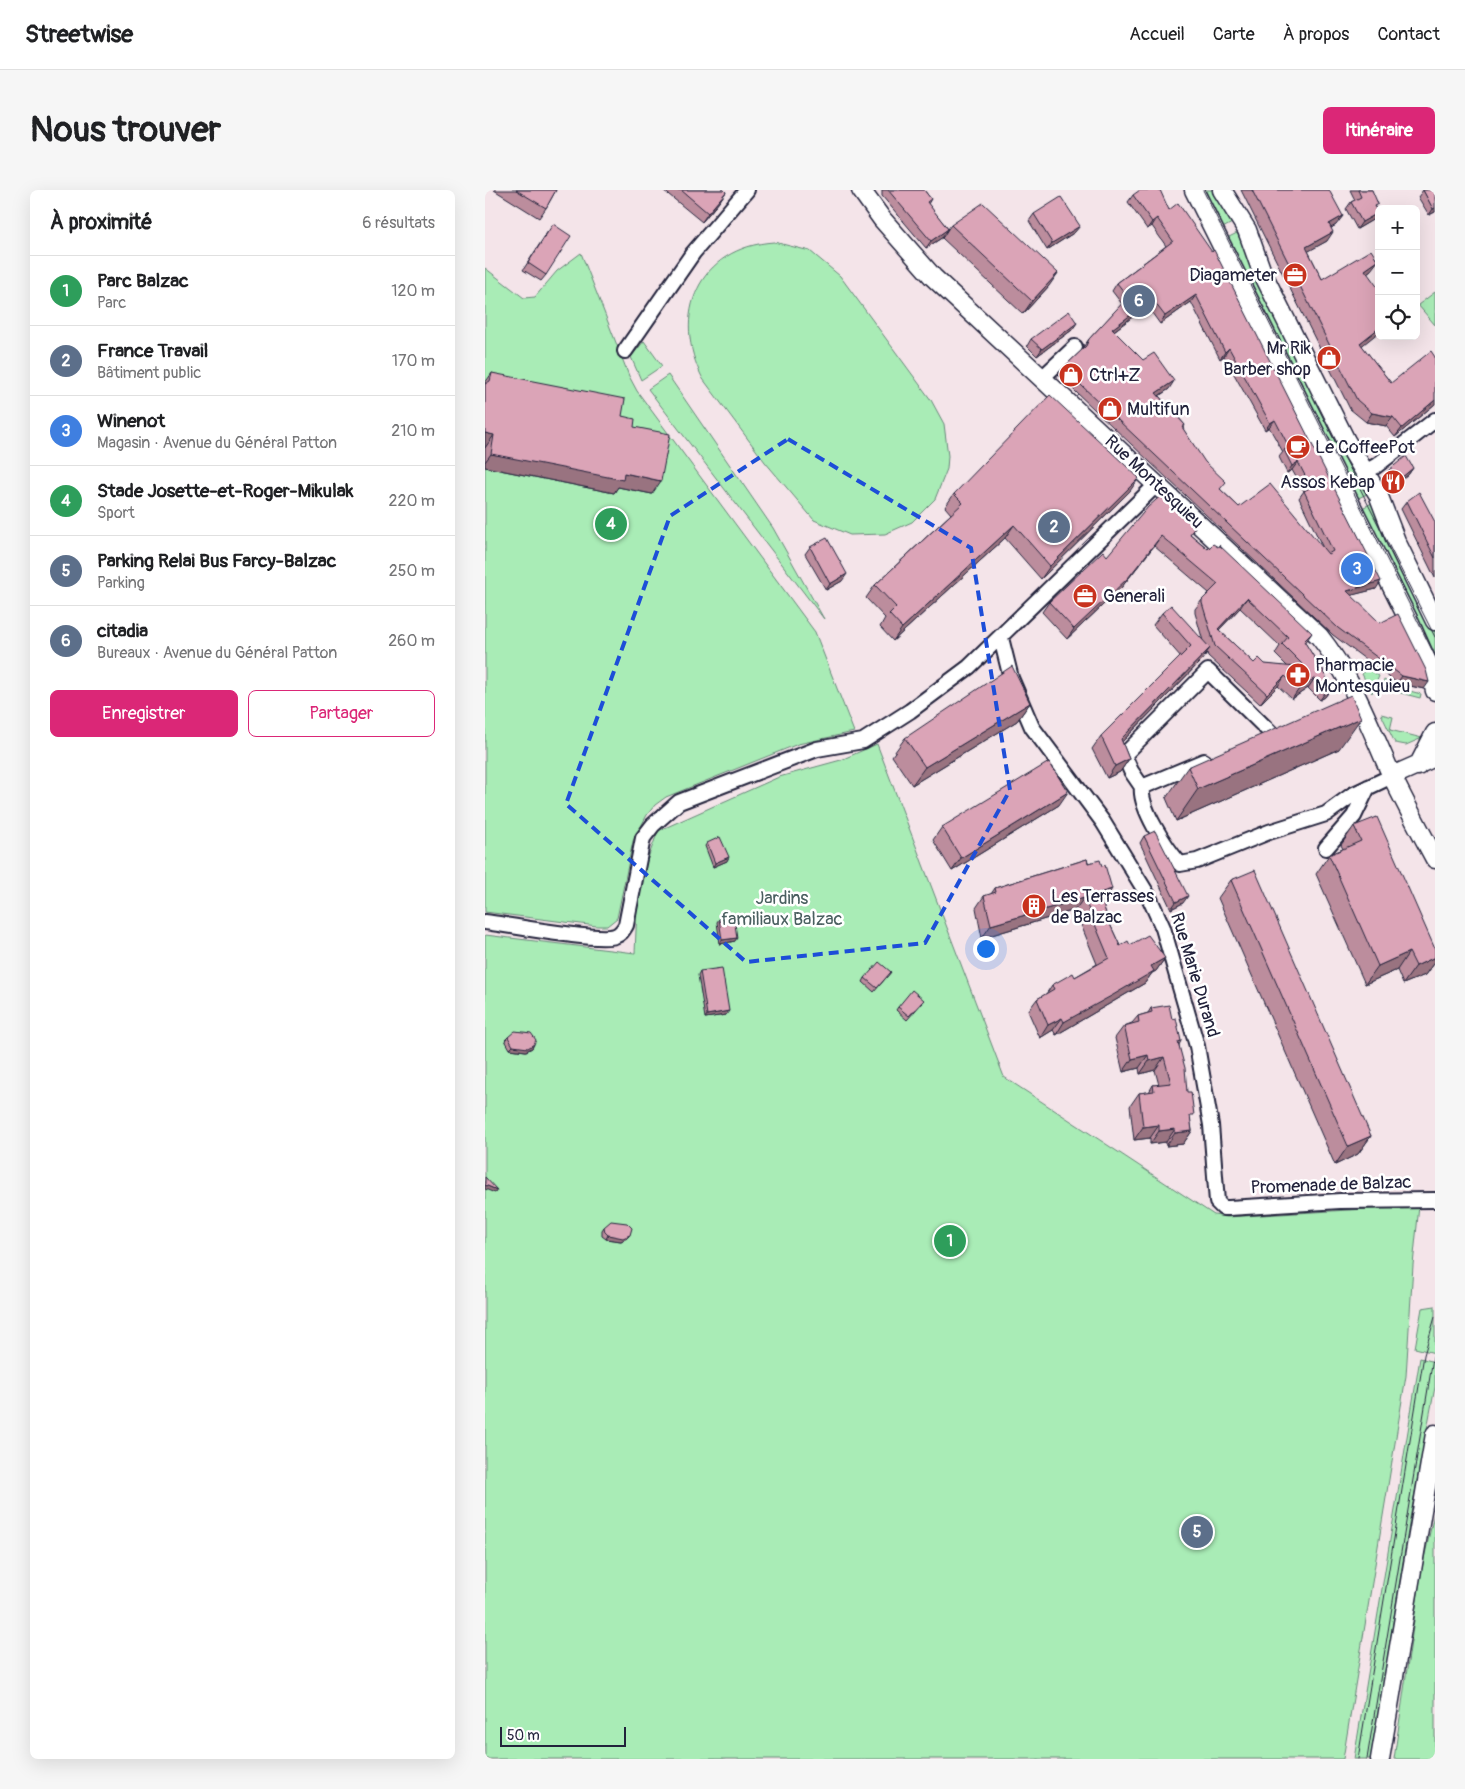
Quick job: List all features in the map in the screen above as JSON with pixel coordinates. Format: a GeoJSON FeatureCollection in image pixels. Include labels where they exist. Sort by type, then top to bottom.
{"type":"FeatureCollection","features":[{"type":"Feature","properties":{"kind":"street"},"geometry":{"type":"LineString","coordinates":[[625,351],[693,253],[747,190]]}},
{"type":"Feature","properties":{"kind":"street","name":"Rue Montesquieu"},"geometry":{"type":"LineString","coordinates":[[861,190],[882,219],[933,277],[1319,636],[1337,659],[1349,697],[1435,859]]}},
{"type":"Feature","properties":{"kind":"street"},"geometry":{"type":"LineString","coordinates":[[1194,190],[1408,619],[1430,668],[1435,692]]}},
{"type":"Feature","properties":{"kind":"street"},"geometry":{"type":"LineString","coordinates":[[1222,190],[1247,230],[1266,281],[1346,441],[1378,494],[1396,541],[1435,621]]}},
{"type":"Feature","properties":{"kind":"street"},"geometry":{"type":"LineString","coordinates":[[1042,378],[1075,346]]}},
{"type":"Feature","properties":{"kind":"street"},"geometry":{"type":"LineString","coordinates":[[1365,472],[1376,466],[1435,420]]}},
{"type":"Feature","properties":{"kind":"street"},"geometry":{"type":"LineString","coordinates":[[485,922],[596,937],[615,936],[626,926],[643,838],[653,824],[679,802],[817,749],[863,741],[940,690],[1001,638],[1157,484]]}},
{"type":"Feature","properties":{"kind":"street","name":"Rue Marie Durand"},"geometry":{"type":"LineString","coordinates":[[1001,638],[1011,678],[1032,726],[1113,838],[1149,897],[1163,928],[1179,976],[1199,1055],[1211,1125],[1217,1202],[1223,1208],[1229,1208]]}},
{"type":"Feature","properties":{"kind":"street"},"geometry":{"type":"LineString","coordinates":[[1253,740],[1275,731],[1208,671],[1124,755],[1142,787],[1141,797],[1146,808],[1170,852],[1180,864],[1197,861],[1269,832],[1326,814],[1367,787],[1435,757]]}},
{"type":"Feature","properties":{"kind":"street"},"geometry":{"type":"LineString","coordinates":[[1418,766],[1435,734]]}},
{"type":"Feature","properties":{"kind":"street"},"geometry":{"type":"LineString","coordinates":[[1142,787],[1216,756]]}},
{"type":"Feature","properties":{"kind":"street"},"geometry":{"type":"LineString","coordinates":[[1326,848],[1355,816],[1367,787]]}},
{"type":"Feature","properties":{"kind":"street","name":"Promenade de Balzac"},"geometry":{"type":"LineString","coordinates":[[1229,1208],[1340,1202],[1435,1200]]}},
{"type":"Feature","properties":{"kind":"street"},"geometry":{"type":"LineString","coordinates":[[1380,1759],[1435,1434]]}},
{"type":"Feature","properties":{"kind":"highlighted area"},"geometry":{"type":"Polygon","coordinates":[[[788,439],[971,548],[1010,790],[925,943],[746,962],[566,804],[670,516],[788,439]]]}},
{"type":"Feature","properties":{"kind":"green space"},"geometry":{"type":"Polygon","coordinates":[[[1199,190],[1215,190],[1232,223],[1219,230],[1199,190]]]}},
{"type":"Feature","properties":{"kind":"green space"},"geometry":{"type":"Polygon","coordinates":[[[1237,233],[1367,494],[1354,500],[1223,240],[1237,233]]]}},
{"type":"Feature","properties":{"kind":"green space"},"geometry":{"type":"Polygon","coordinates":[[[774,242],[810,251],[840,276],[931,400],[944,424],[948,456],[947,469],[935,499],[912,522],[885,534],[850,535],[814,520],[765,462],[703,379],[693,355],[689,332],[691,309],[698,289],[709,271],[726,257],[748,247],[774,242]]]}},
{"type":"Feature","properties":{"kind":"green space"},"geometry":{"type":"Polygon","coordinates":[[[581,253],[629,376],[637,391],[815,632],[854,732],[798,744],[666,797],[655,805],[647,815],[633,841],[617,918],[607,926],[485,912],[485,268],[524,298],[535,297],[557,271],[581,253]]]}},
{"type":"Feature","properties":{"kind":"green space"},"geometry":{"type":"Polygon","coordinates":[[[1435,292],[1435,325],[1420,307],[1420,303],[1435,292]]]}},
{"type":"Feature","properties":{"kind":"green space"},"geometry":{"type":"Polygon","coordinates":[[[644,341],[662,366],[641,380],[631,357],[644,341]]]}},
{"type":"Feature","properties":{"kind":"green space"},"geometry":{"type":"Polygon","coordinates":[[[668,375],[773,528],[824,619],[648,389],[668,375]]]}},
{"type":"Feature","properties":{"kind":"green space"},"geometry":{"type":"Polygon","coordinates":[[[1372,503],[1435,628],[1435,668],[1358,510],[1372,503]]]}},
{"type":"Feature","properties":{"kind":"green space"},"geometry":{"type":"Polygon","coordinates":[[[1367,668],[1379,676],[1372,693],[1362,674],[1367,668]]]}},
{"type":"Feature","properties":{"kind":"green space"},"geometry":{"type":"Polygon","coordinates":[[[1384,680],[1395,687],[1421,694],[1420,698],[1382,688],[1384,680]]]}},
{"type":"Feature","properties":{"kind":"green space"},"geometry":{"type":"Polygon","coordinates":[[[1381,714],[1393,717],[1390,730],[1422,738],[1406,745],[1395,743],[1381,714]]]}},
{"type":"Feature","properties":{"kind":"green space","name":"Jardins familiaux Balzac"},"geometry":{"type":"Polygon","coordinates":[[[877,744],[1004,1077],[1214,1215],[1227,1217],[1419,1206],[1406,1376],[1343,1759],[485,1759],[485,935],[635,953],[638,885],[658,831],[779,777],[841,760],[877,744]]]}},
{"type":"Feature","properties":{"kind":"green space"},"geometry":{"type":"Polygon","coordinates":[[[1435,1306],[1435,1353],[1415,1348],[1422,1308],[1435,1306]]]}},
{"type":"Feature","properties":{"kind":"green space"},"geometry":{"type":"Polygon","coordinates":[[[1420,1358],[1435,1362],[1435,1387],[1410,1518],[1371,1759],[1354,1759],[1420,1358]]]}},
{"type":"Feature","properties":{"kind":"green space"},"geometry":{"type":"Polygon","coordinates":[[[1435,1510],[1435,1759],[1394,1759],[1421,1572],[1435,1510]]]}},
{"type":"Feature","properties":{"kind":"building"},"geometry":{"type":"Polygon","coordinates":[[[516,190],[556,190],[546,208],[516,190]]]}},
{"type":"Feature","properties":{"kind":"building"},"geometry":{"type":"Polygon","coordinates":[[[681,190],[724,190],[726,192],[708,213],[681,190]]]}},
{"type":"Feature","properties":{"kind":"building"},"geometry":{"type":"Polygon","coordinates":[[[888,190],[924,190],[931,199],[927,202],[948,229],[931,241],[888,190]]]}},
{"type":"Feature","properties":{"kind":"building"},"geometry":{"type":"Polygon","coordinates":[[[1140,190],[1160,190],[1169,210],[1178,203],[1212,252],[1214,250],[1381,581],[1347,591],[1380,623],[1398,614],[1426,670],[1429,682],[1402,676],[1338,628],[1063,368],[1086,346],[1089,339],[1128,297],[1117,283],[1173,241],[1157,218],[1152,222],[1133,195],[1140,190]],[[1196,295],[1165,316],[1152,299],[1112,329],[1143,360],[1154,353],[1174,381],[1156,393],[1185,425],[1182,427],[1205,462],[1226,482],[1220,489],[1239,507],[1270,484],[1328,554],[1333,551],[1304,491],[1311,487],[1298,462],[1292,466],[1284,450],[1289,447],[1275,420],[1270,423],[1229,348],[1225,352],[1196,295]]]}},
{"type":"Feature","properties":{"kind":"building"},"geometry":{"type":"Polygon","coordinates":[[[1252,190],[1329,190],[1343,216],[1329,224],[1333,232],[1306,247],[1322,279],[1371,250],[1375,256],[1375,263],[1365,270],[1375,284],[1375,331],[1360,343],[1391,383],[1431,351],[1435,357],[1435,400],[1402,428],[1393,417],[1372,413],[1357,400],[1252,190]]]}},
{"type":"Feature","properties":{"kind":"building"},"geometry":{"type":"Polygon","coordinates":[[[1358,190],[1372,190],[1378,204],[1374,206],[1375,215],[1362,222],[1351,202],[1361,197],[1358,190]]]}},
{"type":"Feature","properties":{"kind":"building"},"geometry":{"type":"Polygon","coordinates":[[[1423,190],[1435,190],[1435,208],[1433,209],[1423,190]]]}},
{"type":"Feature","properties":{"kind":"building"},"geometry":{"type":"Polygon","coordinates":[[[1061,197],[1080,226],[1052,243],[1034,214],[1061,197]]]}},
{"type":"Feature","properties":{"kind":"building"},"geometry":{"type":"Polygon","coordinates":[[[983,203],[1058,273],[1032,301],[951,225],[983,203]]]}},
{"type":"Feature","properties":{"kind":"building"},"geometry":{"type":"Polygon","coordinates":[[[553,224],[571,236],[546,275],[528,263],[553,224]]]}},
{"type":"Feature","properties":{"kind":"building"},"geometry":{"type":"Polygon","coordinates":[[[1069,311],[1077,323],[1042,349],[1031,339],[1069,311]]]}},
{"type":"Feature","properties":{"kind":"building"},"geometry":{"type":"Polygon","coordinates":[[[492,373],[625,399],[622,416],[635,419],[634,427],[670,434],[661,481],[624,473],[623,480],[491,454],[494,435],[485,433],[485,384],[490,381],[492,373]]]}},
{"type":"Feature","properties":{"kind":"building"},"geometry":{"type":"Polygon","coordinates":[[[1050,395],[1139,478],[1050,566],[1014,525],[902,628],[889,614],[896,607],[875,585],[963,503],[954,494],[1050,395]]]}},
{"type":"Feature","properties":{"kind":"building"},"geometry":{"type":"Polygon","coordinates":[[[1406,456],[1413,468],[1395,483],[1389,470],[1406,456]]]}},
{"type":"Feature","properties":{"kind":"building"},"geometry":{"type":"Polygon","coordinates":[[[1419,492],[1435,522],[1435,558],[1407,501],[1419,492]]]}},
{"type":"Feature","properties":{"kind":"building"},"geometry":{"type":"Polygon","coordinates":[[[1164,493],[1193,520],[1190,523],[1195,527],[1190,534],[1208,549],[1213,544],[1218,547],[1219,545],[1312,633],[1304,641],[1322,670],[1326,670],[1323,672],[1332,687],[1327,690],[1315,678],[1299,689],[1285,676],[1267,694],[1215,646],[1202,600],[1218,584],[1161,536],[1128,578],[1074,629],[1049,602],[1103,551],[1107,556],[1148,507],[1164,493]],[[1247,598],[1218,629],[1254,663],[1259,658],[1265,664],[1306,668],[1282,644],[1288,637],[1247,598]]]}},
{"type":"Feature","properties":{"kind":"building"},"geometry":{"type":"Polygon","coordinates":[[[827,538],[847,574],[830,584],[810,547],[827,538]]]}},
{"type":"Feature","properties":{"kind":"building"},"geometry":{"type":"Polygon","coordinates":[[[1171,605],[1210,648],[1121,739],[1129,759],[1115,766],[1101,736],[1191,646],[1162,613],[1171,605]]]}},
{"type":"Feature","properties":{"kind":"building"},"geometry":{"type":"Polygon","coordinates":[[[1012,666],[1030,703],[925,767],[905,738],[1012,666]]]}},
{"type":"Feature","properties":{"kind":"building"},"geometry":{"type":"Polygon","coordinates":[[[1351,695],[1361,718],[1198,789],[1188,767],[1351,695]]]}},
{"type":"Feature","properties":{"kind":"building"},"geometry":{"type":"Polygon","coordinates":[[[1049,762],[1068,792],[961,858],[942,827],[1049,762]]]}},
{"type":"Feature","properties":{"kind":"building"},"geometry":{"type":"Polygon","coordinates":[[[1377,817],[1435,949],[1435,957],[1416,966],[1409,952],[1378,966],[1329,855],[1361,841],[1354,826],[1377,817]]]}},
{"type":"Feature","properties":{"kind":"building"},"geometry":{"type":"Polygon","coordinates":[[[1155,831],[1188,896],[1176,902],[1144,836],[1155,831]]]}},
{"type":"Feature","properties":{"kind":"building"},"geometry":{"type":"Polygon","coordinates":[[[720,837],[729,857],[715,863],[707,843],[720,837]]]}},
{"type":"Feature","properties":{"kind":"building"},"geometry":{"type":"Polygon","coordinates":[[[1087,859],[1088,863],[1100,860],[1102,866],[1105,865],[1112,889],[1099,893],[1120,946],[1128,941],[1130,945],[1148,935],[1165,958],[1151,966],[1154,971],[1113,995],[1064,1022],[1062,1018],[1048,1025],[1037,999],[1054,989],[1052,985],[1073,973],[1075,977],[1109,958],[1084,898],[991,925],[984,896],[996,892],[995,888],[1087,859]]]}},
{"type":"Feature","properties":{"kind":"building"},"geometry":{"type":"Polygon","coordinates":[[[1255,870],[1371,1136],[1348,1146],[1231,880],[1255,870]]]}},
{"type":"Feature","properties":{"kind":"building"},"geometry":{"type":"Polygon","coordinates":[[[734,917],[737,938],[722,940],[719,919],[734,917]]]}},
{"type":"Feature","properties":{"kind":"building"},"geometry":{"type":"Polygon","coordinates":[[[879,962],[891,972],[877,988],[865,978],[879,962]]]}},
{"type":"Feature","properties":{"kind":"building"},"geometry":{"type":"Polygon","coordinates":[[[722,968],[729,1011],[707,1015],[700,971],[722,968]]]}},
{"type":"Feature","properties":{"kind":"building"},"geometry":{"type":"Polygon","coordinates":[[[912,990],[924,1000],[909,1016],[898,1007],[912,990]]]}},
{"type":"Feature","properties":{"kind":"building"},"geometry":{"type":"Polygon","coordinates":[[[1169,1005],[1172,1019],[1176,1018],[1181,1041],[1178,1042],[1185,1068],[1187,1092],[1191,1092],[1194,1115],[1190,1115],[1192,1131],[1175,1133],[1175,1129],[1159,1131],[1159,1125],[1143,1127],[1139,1093],[1154,1091],[1153,1085],[1171,1083],[1164,1057],[1149,1061],[1148,1055],[1132,1059],[1124,1026],[1139,1022],[1138,1016],[1152,1012],[1151,1008],[1169,1005]]]}},
{"type":"Feature","properties":{"kind":"building"},"geometry":{"type":"Polygon","coordinates":[[[515,1031],[531,1033],[536,1040],[534,1044],[528,1048],[513,1046],[508,1037],[515,1031]]]}},
{"type":"Feature","properties":{"kind":"building"},"geometry":{"type":"Polygon","coordinates":[[[485,1177],[497,1190],[485,1185],[485,1177]]]}},
{"type":"Feature","properties":{"kind":"building"},"geometry":{"type":"Polygon","coordinates":[[[611,1221],[627,1223],[632,1228],[630,1235],[623,1238],[608,1235],[604,1227],[611,1221]]]}},
{"type":"Feature","properties":{"kind":"tram line"},"geometry":{"type":"LineString","coordinates":[[1203,190],[1435,656]]}},
{"type":"Feature","properties":{"kind":"tram line"},"geometry":{"type":"LineString","coordinates":[[1318,405],[1435,637]]}},
{"type":"Feature","properties":{"kind":"tram line"},"geometry":{"type":"LineString","coordinates":[[1358,1759],[1424,1355],[1435,1317]]}},
{"type":"Feature","properties":{"kind":"tram line"},"geometry":{"type":"LineString","coordinates":[[1367,1759],[1435,1346]]}},
{"type":"Feature","properties":{"kind":"place","name":"Diagameter"},"geometry":{"type":"Point","coordinates":[1295,275]}},
{"type":"Feature","properties":{"kind":"place","name":"citadia"},"geometry":{"type":"Point","coordinates":[1139,301]}},
{"type":"Feature","properties":{"kind":"place","name":"Mr Rik Barber shop"},"geometry":{"type":"Point","coordinates":[1329,358]}},
{"type":"Feature","properties":{"kind":"place","name":"Ctrl+Z"},"geometry":{"type":"Point","coordinates":[1071,375]}},
{"type":"Feature","properties":{"kind":"place","name":"Multifun"},"geometry":{"type":"Point","coordinates":[1110,409]}},
{"type":"Feature","properties":{"kind":"place","name":"Le CoffeePot"},"geometry":{"type":"Point","coordinates":[1298,447]}},
{"type":"Feature","properties":{"kind":"place","name":"Assos Kebap"},"geometry":{"type":"Point","coordinates":[1393,482]}},
{"type":"Feature","properties":{"kind":"place","name":"Stade Josette-et-Roger-Mikulak"},"geometry":{"type":"Point","coordinates":[611,524]}},
{"type":"Feature","properties":{"kind":"place","name":"France Travail"},"geometry":{"type":"Point","coordinates":[1054,527]}},
{"type":"Feature","properties":{"kind":"place","name":"Winenot"},"geometry":{"type":"Point","coordinates":[1357,569]}},
{"type":"Feature","properties":{"kind":"place","name":"Generali"},"geometry":{"type":"Point","coordinates":[1085,596]}},
{"type":"Feature","properties":{"kind":"place","name":"Pharmacie Montesquieu"},"geometry":{"type":"Point","coordinates":[1298,675]}},
{"type":"Feature","properties":{"kind":"place","name":"Les Terrasses de Balzac"},"geometry":{"type":"Point","coordinates":[1034,906]}},
{"type":"Feature","properties":{"kind":"place","name":"Parc Balzac"},"geometry":{"type":"Point","coordinates":[950,1241]}},
{"type":"Feature","properties":{"kind":"place","name":"Parking Relai Bus Farcy-Balzac"},"geometry":{"type":"Point","coordinates":[1197,1532]}}]}
